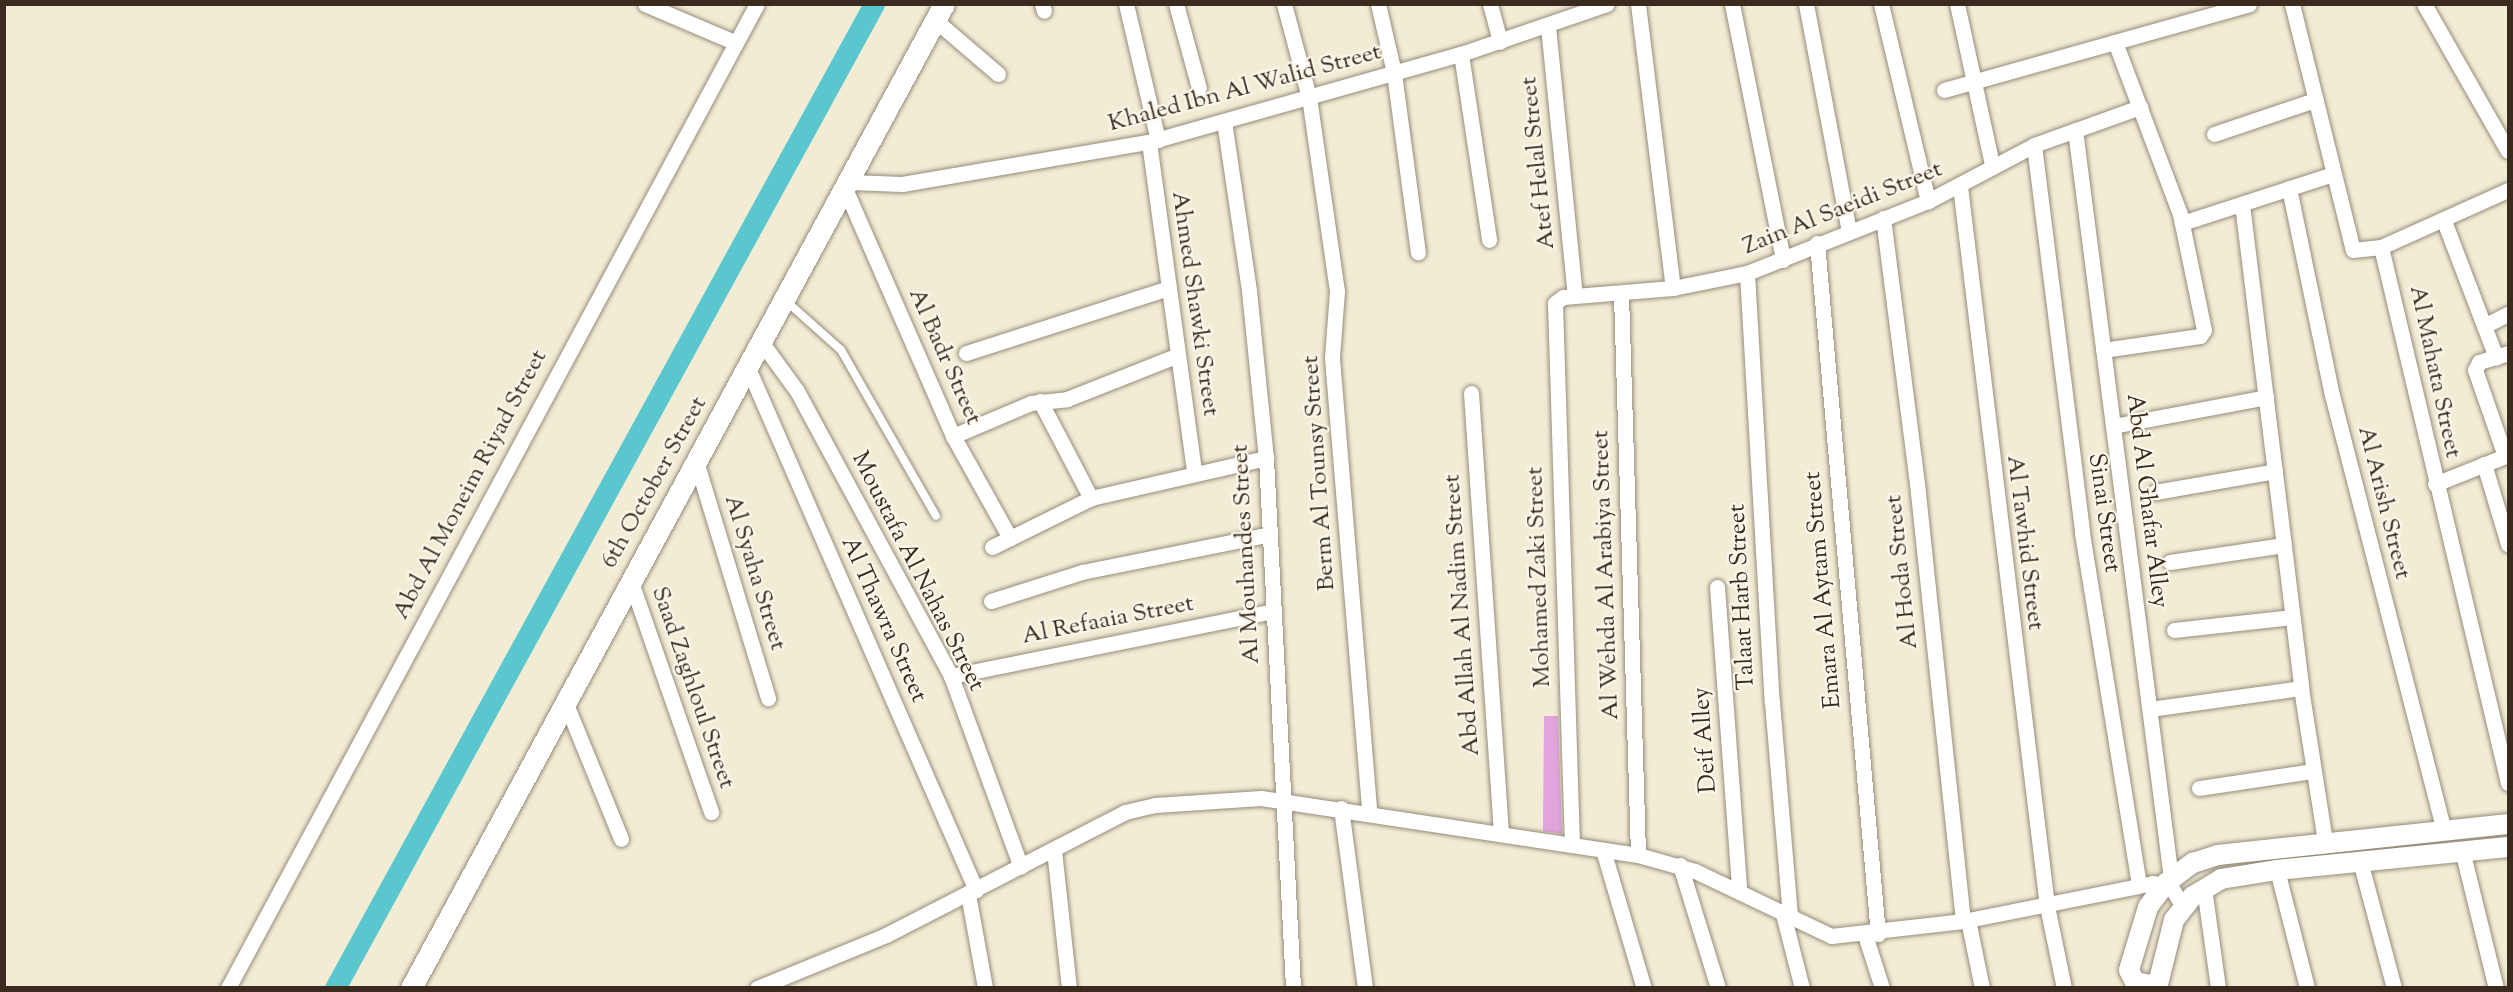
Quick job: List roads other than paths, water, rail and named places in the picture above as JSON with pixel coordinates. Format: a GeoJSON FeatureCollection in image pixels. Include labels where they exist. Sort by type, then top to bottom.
{"type":"FeatureCollection","features":[{"type":"Feature","properties":{"kind":"main road","name":"6th October Street"},"geometry":{"type":"LineString","coordinates":[[411,987],[564,699],[786,301],[940,12]]}},
{"type":"Feature","properties":{"kind":"street"},"geometry":{"type":"LineString","coordinates":[[645,4],[734,42]]}},
{"type":"Feature","properties":{"kind":"street","name":"Abd Al Moneim Riyad Street"},"geometry":{"type":"LineString","coordinates":[[228,987],[756,4]]}},
{"type":"Feature","properties":{"kind":"street","name":"Ahmed Shawki Street"},"geometry":{"type":"LineString","coordinates":[[1126,4],[1154,141],[1169,288],[1194,472]]}},
{"type":"Feature","properties":{"kind":"street"},"geometry":{"type":"LineString","coordinates":[[1176,4],[1199,88]]}},
{"type":"Feature","properties":{"kind":"street","name":"Berm Al Tounsy Street"},"geometry":{"type":"LineString","coordinates":[[1284,4],[1309,97],[1337,291],[1332,358],[1369,812]]}},
{"type":"Feature","properties":{"kind":"street"},"geometry":{"type":"LineString","coordinates":[[1378,4],[1394,73],[1418,252]]}},
{"type":"Feature","properties":{"kind":"street"},"geometry":{"type":"LineString","coordinates":[[1490,4],[1500,42]]}},
{"type":"Feature","properties":{"kind":"street","name":"Khaled Ibn Al Walid Street"},"geometry":{"type":"LineString","coordinates":[[848,186],[902,184],[1154,141],[1461,54],[1548,26],[1589,8],[1607,4]]}},
{"type":"Feature","properties":{"kind":"street"},"geometry":{"type":"LineString","coordinates":[[1638,4],[1672,288]]}},
{"type":"Feature","properties":{"kind":"street"},"geometry":{"type":"LineString","coordinates":[[1732,4],[1783,260]]}},
{"type":"Feature","properties":{"kind":"street"},"geometry":{"type":"LineString","coordinates":[[1806,4],[1849,231]]}},
{"type":"Feature","properties":{"kind":"street"},"geometry":{"type":"LineString","coordinates":[[1881,4],[1928,201]]}},
{"type":"Feature","properties":{"kind":"street"},"geometry":{"type":"LineString","coordinates":[[1957,4],[1992,164]]}},
{"type":"Feature","properties":{"kind":"street"},"geometry":{"type":"LineString","coordinates":[[1944,90],[2249,4]]}},
{"type":"Feature","properties":{"kind":"street"},"geometry":{"type":"LineString","coordinates":[[2292,4],[2352,249],[2356,252],[2381,247],[2444,221],[2508,190]]}},
{"type":"Feature","properties":{"kind":"street"},"geometry":{"type":"LineString","coordinates":[[2424,4],[2508,151]]}},
{"type":"Feature","properties":{"kind":"street"},"geometry":{"type":"LineString","coordinates":[[940,12],[998,74]]}},
{"type":"Feature","properties":{"kind":"street","name":"Atef Helal Street"},"geometry":{"type":"LineString","coordinates":[[1548,26],[1575,296]]}},
{"type":"Feature","properties":{"kind":"street"},"geometry":{"type":"LineString","coordinates":[[2103,350],[2203,333],[2182,224],[2115,42]]}},
{"type":"Feature","properties":{"kind":"street"},"geometry":{"type":"LineString","coordinates":[[1461,54],[1489,240]]}},
{"type":"Feature","properties":{"kind":"street"},"geometry":{"type":"LineString","coordinates":[[2214,134],[2315,100]]}},
{"type":"Feature","properties":{"kind":"street","name":"Zain Al Saeidi Street"},"geometry":{"type":"LineString","coordinates":[[1554,308],[1558,299],[1672,288],[1747,273],[1783,260],[1817,243],[1928,201],[1960,186],[1992,164],[2034,145],[2140,107]]}},
{"type":"Feature","properties":{"kind":"street","name":"Al Mouhandes Street"},"geometry":{"type":"LineString","coordinates":[[1224,121],[1249,291],[1266,458],[1280,800],[1293,987]]}},
{"type":"Feature","properties":{"kind":"street","name":"Abd Al Ghafar Alley"},"geometry":{"type":"LineString","coordinates":[[2075,130],[2150,709],[2168,880]]}},
{"type":"Feature","properties":{"kind":"street","name":"Sinai Street"},"geometry":{"type":"LineString","coordinates":[[2034,145],[2082,533],[2139,885]]}},
{"type":"Feature","properties":{"kind":"street"},"geometry":{"type":"LineString","coordinates":[[2182,224],[2332,174]]}},
{"type":"Feature","properties":{"kind":"street","name":"Al Badr Street"},"geometry":{"type":"LineString","coordinates":[[848,186],[953,436],[1010,538]]}},
{"type":"Feature","properties":{"kind":"street","name":"Al Tawhid Street"},"geometry":{"type":"LineString","coordinates":[[1960,186],[2047,906],[2064,987]]}},
{"type":"Feature","properties":{"kind":"street","name":"Al Arish Street"},"geometry":{"type":"LineString","coordinates":[[2289,188],[2332,395],[2443,828]]}},
{"type":"Feature","properties":{"kind":"street"},"geometry":{"type":"LineString","coordinates":[[2242,204],[2301,688],[2325,842]]}},
{"type":"Feature","properties":{"kind":"street","name":"Al Hoda Street"},"geometry":{"type":"LineString","coordinates":[[1883,218],[1918,493],[1966,921],[1982,987]]}},
{"type":"Feature","properties":{"kind":"street"},"geometry":{"type":"LineString","coordinates":[[2435,484],[2507,456],[2475,370],[2479,362],[2502,355],[2484,326],[2444,221]]}},
{"type":"Feature","properties":{"kind":"street","name":"Emara Al Aytam Street"},"geometry":{"type":"LineString","coordinates":[[1817,243],[1871,935],[1882,987]]}},
{"type":"Feature","properties":{"kind":"street","name":"Al Mahata Street"},"geometry":{"type":"LineString","coordinates":[[2381,247],[2435,484],[2508,783]]}},
{"type":"Feature","properties":{"kind":"street","name":"Talaat Harb Street"},"geometry":{"type":"LineString","coordinates":[[1747,273],[1786,916],[1802,987]]}},
{"type":"Feature","properties":{"kind":"street"},"geometry":{"type":"LineString","coordinates":[[966,353],[1169,288]]}},
{"type":"Feature","properties":{"kind":"street","name":"Al Wehda Al Arabiya Street"},"geometry":{"type":"LineString","coordinates":[[1621,294],[1638,855]]}},
{"type":"Feature","properties":{"kind":"street","name":"Mohamed Zaki Street"},"geometry":{"type":"LineString","coordinates":[[1554,308],[1572,844]]}},
{"type":"Feature","properties":{"kind":"street"},"geometry":{"type":"LineString","coordinates":[[2484,326],[2508,314]]}},
{"type":"Feature","properties":{"kind":"street","name":"Moustafa Al Nahas Street"},"geometry":{"type":"LineString","coordinates":[[762,343],[797,391],[951,676],[1021,867]]}},
{"type":"Feature","properties":{"kind":"street"},"geometry":{"type":"LineString","coordinates":[[953,436],[1040,401],[1067,399],[1178,355]]}},
{"type":"Feature","properties":{"kind":"street","name":"Al Thawra Street"},"geometry":{"type":"LineString","coordinates":[[748,368],[972,892],[985,987]]}},
{"type":"Feature","properties":{"kind":"street","name":"Abd Allah Al Nadim Street"},"geometry":{"type":"LineString","coordinates":[[1471,393],[1501,833]]}},
{"type":"Feature","properties":{"kind":"street"},"geometry":{"type":"LineString","coordinates":[[2113,426],[2266,397]]}},
{"type":"Feature","properties":{"kind":"street"},"geometry":{"type":"LineString","coordinates":[[1040,401],[1091,498]]}},
{"type":"Feature","properties":{"kind":"street"},"geometry":{"type":"LineString","coordinates":[[992,546],[1091,498],[1194,472],[1266,458]]}},
{"type":"Feature","properties":{"kind":"street","name":"Al Syaha Street"},"geometry":{"type":"LineString","coordinates":[[696,461],[768,698]]}},
{"type":"Feature","properties":{"kind":"street"},"geometry":{"type":"LineString","coordinates":[[2484,464],[2508,544]]}},
{"type":"Feature","properties":{"kind":"street"},"geometry":{"type":"LineString","coordinates":[[2155,492],[2275,471]]}},
{"type":"Feature","properties":{"kind":"street"},"geometry":{"type":"LineString","coordinates":[[991,601],[1082,572],[1270,534]]}},
{"type":"Feature","properties":{"kind":"street"},"geometry":{"type":"LineString","coordinates":[[2170,562],[2284,545]]}},
{"type":"Feature","properties":{"kind":"street","name":"Saad Zaghloul Street"},"geometry":{"type":"LineString","coordinates":[[630,579],[711,812]]}},
{"type":"Feature","properties":{"kind":"street","name":"Deif Alley"},"geometry":{"type":"LineString","coordinates":[[1717,587],[1739,890]]}},
{"type":"Feature","properties":{"kind":"street","name":"Al Refaaia Street"},"geometry":{"type":"LineString","coordinates":[[951,676],[1274,611]]}},
{"type":"Feature","properties":{"kind":"street"},"geometry":{"type":"LineString","coordinates":[[2174,630],[2292,616]]}},
{"type":"Feature","properties":{"kind":"street"},"geometry":{"type":"LineString","coordinates":[[2150,709],[2301,688]]}},
{"type":"Feature","properties":{"kind":"street"},"geometry":{"type":"LineString","coordinates":[[564,699],[621,838]]}},
{"type":"Feature","properties":{"kind":"street"},"geometry":{"type":"LineString","coordinates":[[2199,788],[2313,771]]}},
{"type":"Feature","properties":{"kind":"street"},"geometry":{"type":"LineString","coordinates":[[757,987],[886,935],[1125,812],[1144,807],[1260,798],[1369,812],[1572,844],[1680,865],[1739,890],[1786,916],[1831,936],[1871,935],[1966,921],[2168,880]]}},
{"type":"Feature","properties":{"kind":"street"},"geometry":{"type":"LineString","coordinates":[[1341,808],[1365,987]]}},
{"type":"Feature","properties":{"kind":"street"},"geometry":{"type":"LineString","coordinates":[[2508,824],[2443,828],[2218,855],[2193,863],[2168,880],[2148,907],[2129,970],[2134,982],[2157,987],[2168,936],[2183,906],[2204,888],[2230,876],[2508,847]]}},
{"type":"Feature","properties":{"kind":"street"},"geometry":{"type":"LineString","coordinates":[[1053,850],[1069,987]]}},
{"type":"Feature","properties":{"kind":"street"},"geometry":{"type":"LineString","coordinates":[[1603,850],[1644,987]]}},
{"type":"Feature","properties":{"kind":"street"},"geometry":{"type":"LineString","coordinates":[[2462,850],[2496,987]]}},
{"type":"Feature","properties":{"kind":"street"},"geometry":{"type":"LineString","coordinates":[[2360,861],[2394,987]]}},
{"type":"Feature","properties":{"kind":"street"},"geometry":{"type":"LineString","coordinates":[[1680,865],[1718,987]]}},
{"type":"Feature","properties":{"kind":"street"},"geometry":{"type":"LineString","coordinates":[[2277,870],[2307,987]]}},
{"type":"Feature","properties":{"kind":"street"},"geometry":{"type":"LineString","coordinates":[[2168,880],[2183,906]]}},
{"type":"Feature","properties":{"kind":"street"},"geometry":{"type":"LineString","coordinates":[[2204,888],[2218,987]]}},
{"type":"Feature","properties":{"kind":"lane"},"geometry":{"type":"LineString","coordinates":[[786,301],[841,350],[936,516]]}},
{"type":"Feature","properties":{"kind":"waterway"},"geometry":{"type":"LineString","coordinates":[[335,988],[874,4]]}}]}
